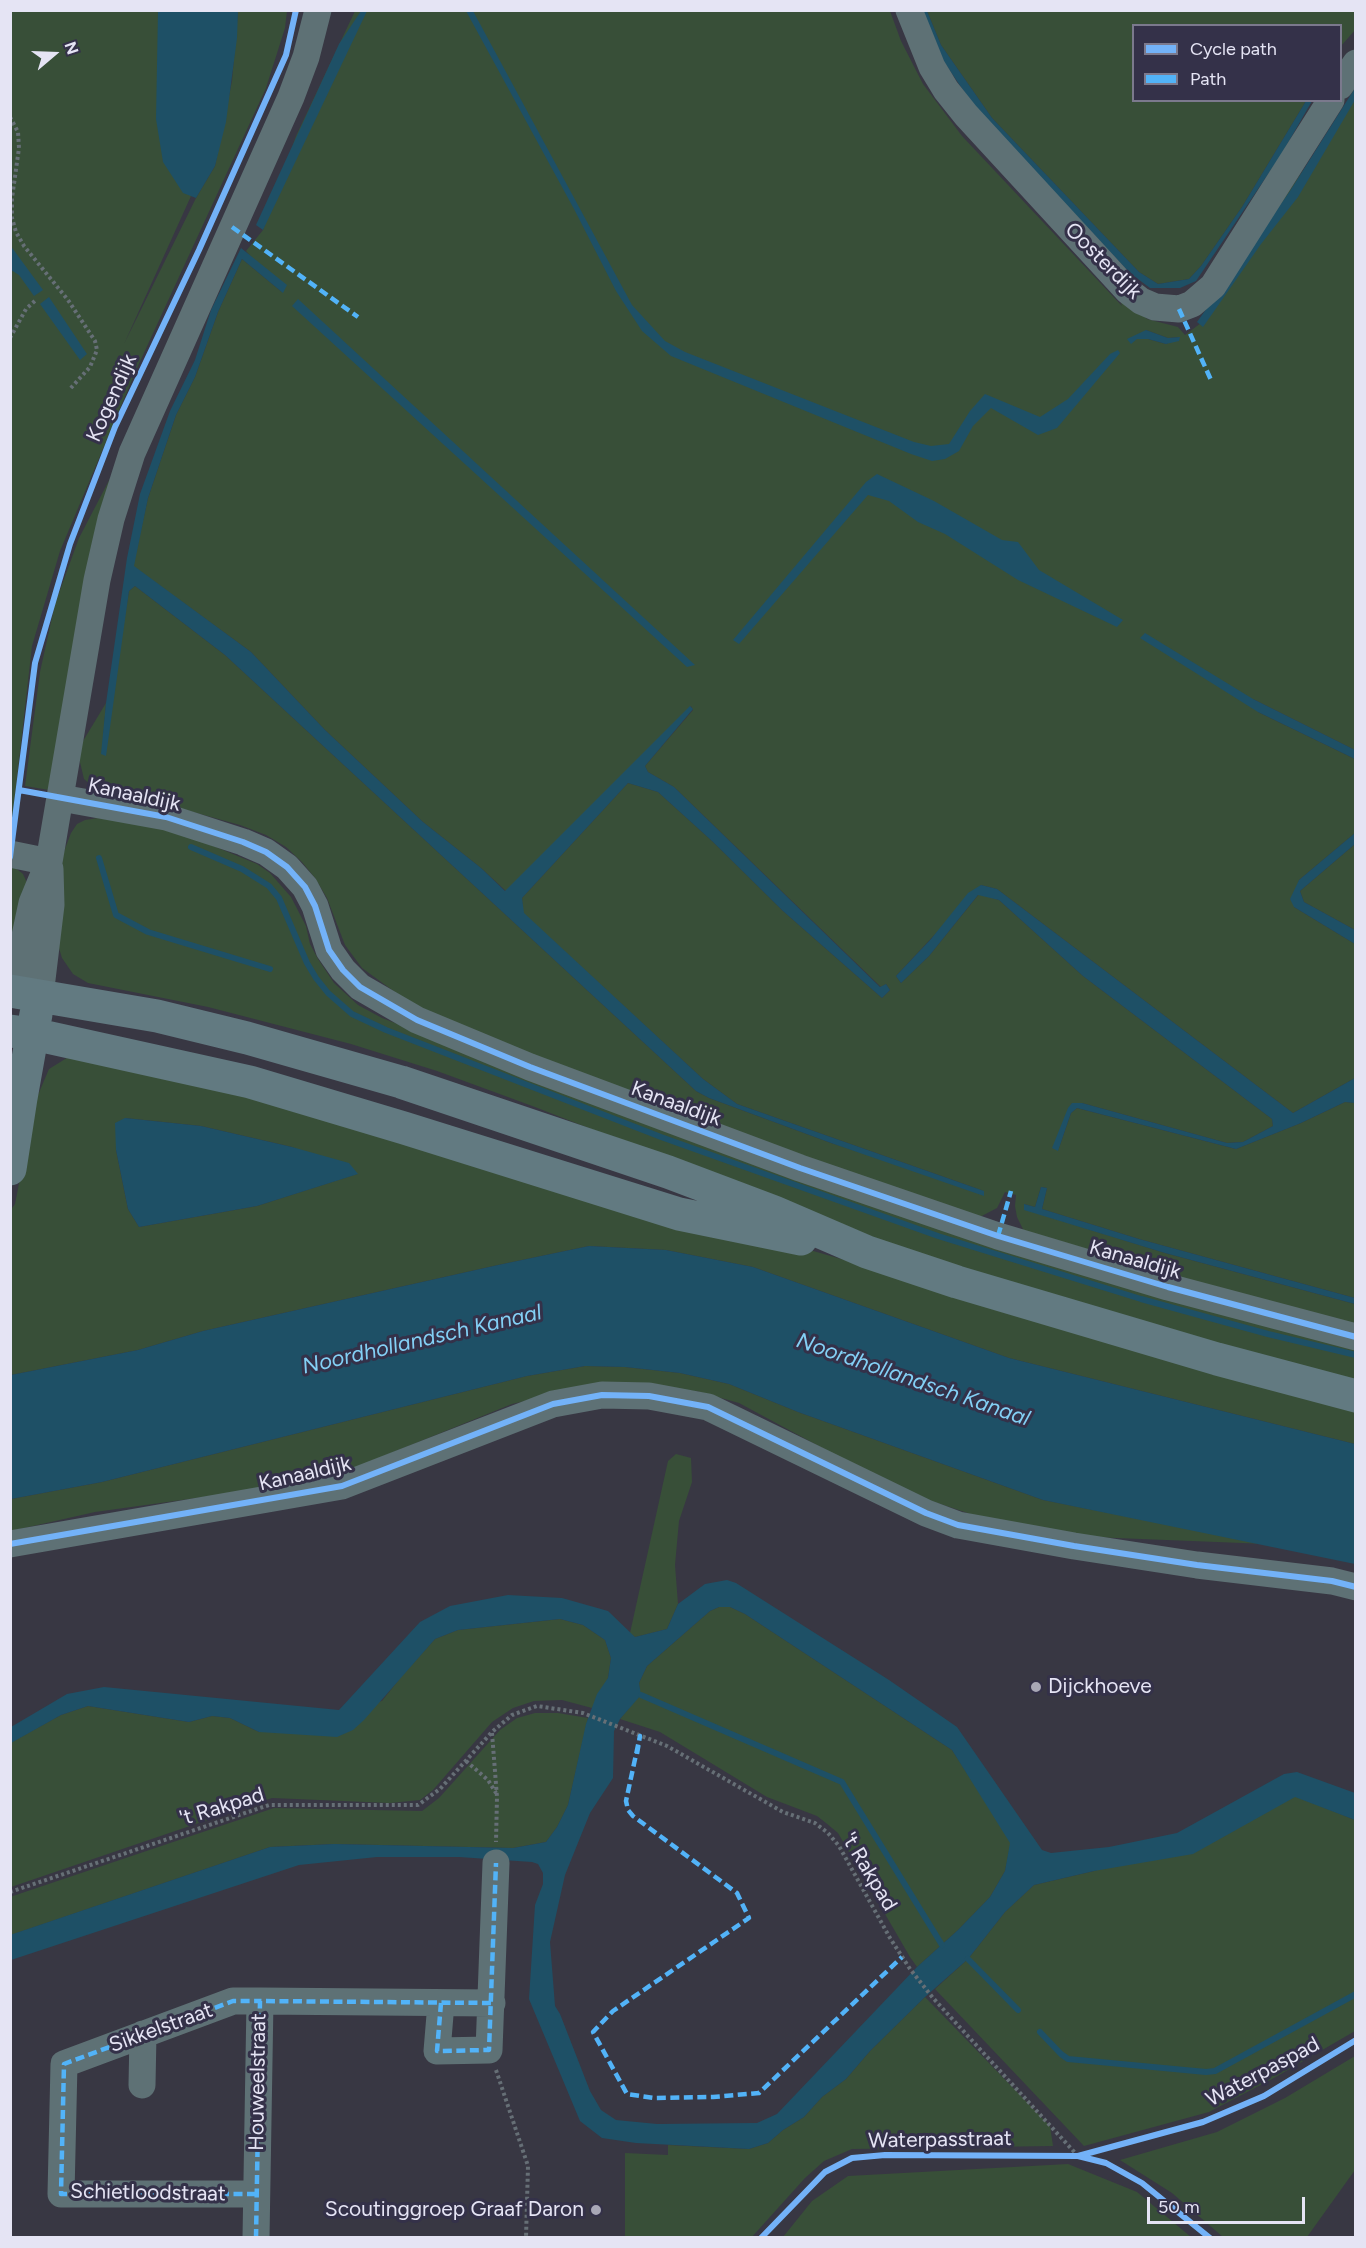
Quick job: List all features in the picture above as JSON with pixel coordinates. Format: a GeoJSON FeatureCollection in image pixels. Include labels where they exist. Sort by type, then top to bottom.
{"type":"FeatureCollection","features":[{"type":"Feature","properties":{"kind":"main road"},"geometry":{"type":"LineString","coordinates":[[10,1169],[22,1033],[19,996],[158,1016],[248,1038],[401,1082],[668,1172],[774,1212],[867,1252],[1075,1318],[1356,1396]]}},
{"type":"Feature","properties":{"kind":"main road"},"geometry":{"type":"LineString","coordinates":[[22,1033],[250,1082],[679,1214],[867,1252]]}},
{"type":"Feature","properties":{"kind":"street","name":"Kogendijk"},"geometry":{"type":"LineString","coordinates":[[19,996],[51,905],[49,862],[98,572],[111,519],[132,453],[291,98],[306,57],[318,10]]}},
{"type":"Feature","properties":{"kind":"street","name":"Oosterdijk"},"geometry":{"type":"LineString","coordinates":[[909,10],[932,67],[946,90],[966,115],[1128,291],[1141,301],[1155,307],[1179,309],[1192,304],[1213,286],[1330,102]]}},
{"type":"Feature","properties":{"kind":"street"},"geometry":{"type":"LineString","coordinates":[[1342,84],[1356,63]]}},
{"type":"Feature","properties":{"kind":"street","name":"Kanaaldijk"},"geometry":{"type":"LineString","coordinates":[[61,798],[166,817],[243,842],[266,852],[287,867],[304,887],[315,906],[329,950],[343,970],[360,987],[417,1020],[530,1067],[800,1168],[998,1236],[1168,1287],[1356,1336]]}},
{"type":"Feature","properties":{"kind":"street"},"geometry":{"type":"LineString","coordinates":[[10,854],[49,862]]}},
{"type":"Feature","properties":{"kind":"street","name":"Kanaaldijk"},"geometry":{"type":"LineString","coordinates":[[10,1544],[342,1486],[553,1404],[602,1395],[649,1396],[708,1407],[926,1513],[958,1525],[1074,1546],[1197,1565],[1332,1581],[1356,1587]]}},
{"type":"Feature","properties":{"kind":"street"},"geometry":{"type":"LineString","coordinates":[[441,2003],[437,2051],[489,2050],[496,1850]]}},
{"type":"Feature","properties":{"kind":"street","name":"Sikkelstraat"},"geometry":{"type":"LineString","coordinates":[[64,2064],[233,2001],[260,2001]]}},
{"type":"Feature","properties":{"kind":"street","name":"Houweelstraat"},"geometry":{"type":"LineString","coordinates":[[256,2238],[260,2001],[492,2002]]}},
{"type":"Feature","properties":{"kind":"street"},"geometry":{"type":"LineString","coordinates":[[142,2085],[143,2034]]}},
{"type":"Feature","properties":{"kind":"street","name":"Schietloodstraat"},"geometry":{"type":"LineString","coordinates":[[64,2064],[61,2194],[256,2194]]}},
{"type":"Feature","properties":{"kind":"path"},"geometry":{"type":"LineString","coordinates":[[10,117],[18,132],[19,148],[12,198],[12,218],[16,232],[24,246],[68,300],[95,341],[97,350],[90,367],[69,390]]}},
{"type":"Feature","properties":{"kind":"path"},"geometry":{"type":"LineString","coordinates":[[10,338],[26,309],[36,300]]}},
{"type":"Feature","properties":{"kind":"path"},"geometry":{"type":"LineString","coordinates":[[492,1732],[497,1797],[496,1850]]}},
{"type":"Feature","properties":{"kind":"path"},"geometry":{"type":"LineString","coordinates":[[466,1761],[488,1780],[497,1797]]}},
{"type":"Feature","properties":{"kind":"path"},"geometry":{"type":"LineString","coordinates":[[489,2050],[528,2166],[526,2238]]}},
{"type":"Feature","properties":{"kind":"path"},"geometry":{"type":"LineString","coordinates":[[1069,2156],[1088,2155]]}},
{"type":"Feature","properties":{"kind":"green space"},"geometry":{"type":"Polygon","coordinates":[[[1355,10],[1356,29],[1342,45],[1342,24],[1132,24],[1132,102],[1305,102],[1242,207],[1201,266],[1189,279],[1158,284],[1139,272],[992,118],[941,45],[927,11],[1355,10]]]}},
{"type":"Feature","properties":{"kind":"green space"},"geometry":{"type":"Polygon","coordinates":[[[10,11],[221,11],[196,185],[124,344],[196,198],[215,166],[232,81],[238,11],[287,11],[285,28],[266,88],[137,368],[60,551],[32,646],[11,831],[10,11]]]}},
{"type":"Feature","properties":{"kind":"green space"},"geometry":{"type":"Polygon","coordinates":[[[355,11],[890,11],[901,41],[923,84],[962,136],[1122,306],[1115,286],[1147,319],[1178,327],[1185,335],[1201,323],[1256,238],[1355,96],[1355,750],[1253,699],[1258,712],[1355,759],[1355,833],[1299,880],[1294,907],[1355,944],[1355,1078],[1293,1113],[997,889],[981,885],[896,976],[901,983],[929,956],[979,894],[999,900],[1083,976],[1272,1119],[1273,1126],[1243,1142],[1227,1143],[1082,1103],[1072,1103],[1058,1151],[1071,1113],[1077,1108],[1236,1149],[1301,1123],[1345,1102],[1355,1103],[1355,1298],[1139,1239],[1042,1209],[1047,1188],[1041,1187],[1035,1207],[1024,1204],[1024,1209],[1165,1253],[1355,1304],[1355,1329],[1024,1231],[1017,1217],[1016,1195],[1005,1192],[997,1208],[976,1219],[450,1026],[399,995],[362,968],[345,945],[327,898],[315,878],[286,847],[266,835],[240,825],[171,806],[103,792],[84,779],[79,758],[80,746],[106,703],[102,754],[129,591],[135,586],[225,655],[696,1091],[709,1098],[831,1143],[984,1191],[737,1104],[703,1079],[523,913],[522,898],[628,783],[658,792],[783,911],[882,998],[890,990],[886,984],[881,987],[674,787],[648,772],[645,766],[693,710],[691,706],[506,891],[423,822],[325,730],[251,652],[133,566],[148,498],[176,415],[195,377],[218,312],[242,259],[283,293],[246,251],[263,230],[296,136],[355,11]],[[1146,330],[1137,339],[1148,339],[1166,344],[1179,337],[1168,338],[1146,330]]]}},
{"type":"Feature","properties":{"kind":"green space"},"geometry":{"type":"Polygon","coordinates":[[[116,467],[49,790],[25,786],[40,672],[55,604],[79,538],[116,467]]]}},
{"type":"Feature","properties":{"kind":"green space"},"geometry":{"type":"Polygon","coordinates":[[[98,818],[159,827],[257,864],[270,873],[291,897],[306,926],[310,944],[334,983],[358,1005],[382,1018],[608,1105],[1355,1345],[1355,1382],[1127,1321],[869,1238],[437,1071],[351,1044],[208,1007],[88,983],[73,974],[62,958],[58,945],[59,892],[63,854],[71,833],[77,824],[98,818]]]}},
{"type":"Feature","properties":{"kind":"green space"},"geometry":{"type":"Polygon","coordinates":[[[1355,844],[1355,930],[1304,902],[1300,891],[1355,844]]]}},
{"type":"Feature","properties":{"kind":"green space"},"geometry":{"type":"Polygon","coordinates":[[[13,866],[23,874],[27,883],[11,955],[10,871],[13,866]]]}},
{"type":"Feature","properties":{"kind":"green space"},"geometry":{"type":"Polygon","coordinates":[[[70,1056],[230,1083],[1355,1407],[1355,1444],[1009,1358],[753,1267],[666,1250],[589,1246],[203,1331],[138,1350],[11,1375],[10,1211],[15,1204],[35,1102],[49,1069],[70,1056]],[[125,1118],[116,1150],[128,1209],[139,1227],[257,1206],[357,1174],[292,1147],[201,1126],[125,1118]]]}},
{"type":"Feature","properties":{"kind":"green space"},"geometry":{"type":"Polygon","coordinates":[[[585,1366],[625,1367],[680,1373],[729,1384],[798,1412],[1043,1500],[1267,1544],[1091,1537],[992,1521],[904,1492],[739,1403],[696,1391],[573,1390],[512,1404],[337,1475],[95,1512],[11,1531],[11,1499],[102,1482],[527,1376],[585,1366]]]}},
{"type":"Feature","properties":{"kind":"green space"},"geometry":{"type":"Polygon","coordinates":[[[676,1454],[691,1458],[692,1482],[679,1521],[675,1565],[678,1604],[667,1629],[635,1637],[630,1633],[668,1461],[676,1454]]]}},
{"type":"Feature","properties":{"kind":"green space"},"geometry":{"type":"Polygon","coordinates":[[[719,1607],[730,1607],[745,1614],[952,1750],[1011,1842],[1005,1871],[990,1897],[917,1967],[838,1833],[817,1816],[767,1797],[660,1732],[620,1719],[640,1695],[639,1683],[647,1666],[710,1611],[719,1607]]]}},
{"type":"Feature","properties":{"kind":"green space"},"geometry":{"type":"Polygon","coordinates":[[[560,1619],[583,1625],[605,1640],[611,1658],[608,1678],[592,1708],[562,1700],[534,1701],[513,1708],[492,1722],[433,1790],[420,1800],[390,1803],[272,1798],[11,1887],[10,1743],[61,1715],[88,1706],[189,1722],[212,1716],[230,1718],[259,1732],[382,1701],[435,1639],[458,1630],[560,1619]]]}},
{"type":"Feature","properties":{"kind":"green space"},"geometry":{"type":"Polygon","coordinates":[[[535,1713],[558,1713],[588,1718],[568,1805],[546,1842],[513,1848],[334,1844],[270,1847],[11,1935],[10,1897],[274,1808],[422,1811],[439,1798],[500,1730],[517,1718],[535,1713]]]}},
{"type":"Feature","properties":{"kind":"green space"},"geometry":{"type":"Polygon","coordinates":[[[1295,1796],[1355,1820],[1355,2031],[1274,2078],[1209,2112],[1084,2146],[935,1989],[968,1959],[1005,1912],[1034,1885],[1094,1871],[1295,1796]]]}},
{"type":"Feature","properties":{"kind":"green space"},"geometry":{"type":"Polygon","coordinates":[[[925,1997],[1050,2126],[1053,2146],[852,2149],[824,2161],[805,2178],[751,2238],[625,2237],[625,2153],[668,2155],[668,2145],[749,2149],[768,2143],[804,2117],[822,2097],[846,2079],[870,2051],[925,1997]]]}},
{"type":"Feature","properties":{"kind":"green space"},"geometry":{"type":"Polygon","coordinates":[[[1355,2056],[1355,2170],[1307,2237],[1223,2237],[1172,2193],[1120,2160],[1217,2132],[1285,2098],[1355,2056]]]}},
{"type":"Feature","properties":{"kind":"green space"},"geometry":{"type":"Polygon","coordinates":[[[1068,2164],[1137,2192],[1191,2237],[783,2237],[812,2201],[848,2176],[1068,2164]]]}},
{"type":"Feature","properties":{"kind":"water"},"geometry":{"type":"Polygon","coordinates":[[[158,11],[238,11],[237,38],[226,122],[215,166],[196,198],[183,193],[163,162],[156,119],[158,11]]]}},
{"type":"Feature","properties":{"kind":"water"},"geometry":{"type":"Polygon","coordinates":[[[361,11],[367,11],[263,230],[256,225],[339,44],[361,11]]]}},
{"type":"Feature","properties":{"kind":"water"},"geometry":{"type":"Polygon","coordinates":[[[466,11],[473,11],[632,305],[665,341],[685,352],[914,442],[931,446],[949,444],[970,411],[985,394],[1040,417],[1068,399],[1110,354],[1118,350],[1120,353],[1057,428],[1038,435],[991,408],[973,426],[959,451],[945,459],[932,461],[671,356],[642,331],[616,291],[466,11]]]}},
{"type":"Feature","properties":{"kind":"water"},"geometry":{"type":"Polygon","coordinates":[[[923,11],[927,11],[941,45],[992,118],[1139,272],[1158,284],[1189,279],[1201,266],[1242,207],[1305,102],[1311,102],[1281,155],[1196,281],[1180,288],[1150,288],[1130,273],[976,109],[944,62],[923,11]]]}},
{"type":"Feature","properties":{"kind":"water"},"geometry":{"type":"Polygon","coordinates":[[[1355,88],[1355,100],[1298,197],[1261,244],[1203,327],[1197,322],[1290,191],[1355,88]]]}},
{"type":"Feature","properties":{"kind":"water"},"geometry":{"type":"Polygon","coordinates":[[[10,245],[43,290],[34,296],[19,275],[11,270],[10,245]]]}},
{"type":"Feature","properties":{"kind":"water"},"geometry":{"type":"Polygon","coordinates":[[[241,248],[287,285],[283,293],[242,259],[218,312],[195,377],[176,415],[148,498],[134,566],[251,652],[325,730],[423,822],[481,868],[505,891],[690,706],[693,709],[645,766],[648,772],[674,787],[880,987],[886,984],[890,990],[882,998],[783,911],[658,792],[628,783],[522,898],[524,913],[703,1079],[737,1104],[984,1191],[984,1196],[831,1143],[709,1098],[696,1091],[225,655],[135,586],[129,591],[106,756],[101,754],[127,558],[140,494],[170,411],[195,360],[211,310],[241,248]]]}},
{"type":"Feature","properties":{"kind":"water"},"geometry":{"type":"Polygon","coordinates":[[[49,297],[87,354],[80,360],[40,304],[49,297]]]}},
{"type":"Feature","properties":{"kind":"water"},"geometry":{"type":"Polygon","coordinates":[[[298,299],[695,665],[687,667],[292,306],[298,299]]]}},
{"type":"Feature","properties":{"kind":"water"},"geometry":{"type":"Polygon","coordinates":[[[1146,330],[1168,338],[1180,337],[1179,341],[1166,344],[1148,339],[1137,339],[1131,344],[1127,339],[1146,330]]]}},
{"type":"Feature","properties":{"kind":"water"},"geometry":{"type":"Polygon","coordinates":[[[877,474],[934,501],[1002,540],[1018,542],[1039,570],[1123,620],[1117,627],[1018,580],[945,534],[918,522],[889,501],[868,495],[739,644],[733,640],[866,482],[877,474]]]}},
{"type":"Feature","properties":{"kind":"water"},"geometry":{"type":"Polygon","coordinates":[[[1145,633],[1253,699],[1355,750],[1355,759],[1258,712],[1140,638],[1145,633]]]}},
{"type":"Feature","properties":{"kind":"water"},"geometry":{"type":"Polygon","coordinates":[[[1355,833],[1355,844],[1300,891],[1304,902],[1355,930],[1355,944],[1294,907],[1290,899],[1299,880],[1355,833]]]}},
{"type":"Feature","properties":{"kind":"water"},"geometry":{"type":"Polygon","coordinates":[[[981,885],[997,889],[1293,1113],[1355,1078],[1355,1103],[1345,1102],[1301,1123],[1236,1149],[1077,1108],[1071,1113],[1058,1151],[1052,1148],[1072,1103],[1082,1103],[1227,1143],[1243,1142],[1273,1126],[1272,1119],[1083,976],[999,900],[978,895],[929,956],[901,983],[896,976],[931,939],[968,893],[981,885]]]}},
{"type":"Feature","properties":{"kind":"water"},"geometry":{"type":"Polygon","coordinates":[[[125,1118],[201,1126],[292,1147],[349,1163],[358,1174],[257,1206],[139,1227],[128,1209],[116,1150],[115,1123],[125,1118]]]}},
{"type":"Feature","properties":{"kind":"water"},"geometry":{"type":"Polygon","coordinates":[[[1041,1187],[1047,1188],[1042,1209],[1139,1239],[1355,1298],[1355,1304],[1165,1253],[1024,1210],[1024,1204],[1035,1207],[1041,1187]]]}},
{"type":"Feature","properties":{"kind":"water","name":"Noordhollandsch Kanaal"},"geometry":{"type":"Polygon","coordinates":[[[589,1246],[666,1250],[753,1267],[1009,1358],[1355,1444],[1355,1564],[1043,1500],[798,1412],[729,1384],[680,1373],[625,1367],[585,1366],[527,1376],[102,1482],[11,1499],[11,1375],[138,1350],[203,1331],[589,1246]]]}},
{"type":"Feature","properties":{"kind":"water"},"geometry":{"type":"Polygon","coordinates":[[[727,1580],[736,1583],[889,1680],[957,1727],[1042,1850],[1051,1853],[1109,1847],[1177,1833],[1284,1774],[1297,1772],[1355,1793],[1355,1820],[1295,1797],[1193,1854],[1094,1871],[1034,1885],[1005,1912],[968,1959],[870,2051],[846,2079],[822,2097],[804,2117],[768,2143],[749,2149],[636,2143],[602,2138],[580,2121],[529,1999],[535,1905],[543,1884],[543,1873],[538,1864],[532,1862],[459,1857],[377,1857],[299,1865],[11,1960],[10,1935],[270,1847],[334,1844],[513,1848],[546,1842],[568,1805],[586,1724],[597,1694],[608,1678],[611,1658],[605,1640],[583,1625],[560,1619],[458,1630],[435,1639],[364,1720],[353,1730],[337,1737],[259,1732],[230,1718],[212,1716],[189,1722],[88,1706],[61,1715],[11,1743],[11,1727],[67,1694],[104,1687],[339,1710],[420,1622],[450,1606],[508,1595],[562,1598],[608,1611],[635,1637],[667,1629],[678,1604],[705,1584],[727,1580]],[[719,1607],[710,1611],[647,1666],[639,1683],[641,1695],[620,1719],[614,1731],[613,1778],[590,1813],[565,1875],[550,1942],[555,2006],[590,2091],[601,2110],[616,2120],[657,2124],[757,2123],[777,2114],[917,1967],[990,1897],[1005,1871],[1010,1843],[952,1750],[745,1614],[730,1607],[719,1607]]]}},
{"type":"Feature","properties":{"kind":"waterway"},"geometry":{"type":"LineString","coordinates":[[191,847],[242,869],[269,886],[279,898],[307,963],[328,993],[352,1014],[386,1030],[661,1137],[938,1236],[1141,1299],[1268,1334],[1356,1355]]}},
{"type":"Feature","properties":{"kind":"waterway"},"geometry":{"type":"LineString","coordinates":[[99,858],[116,915],[148,932],[270,969]]}},
{"type":"Feature","properties":{"kind":"waterway"},"geometry":{"type":"LineString","coordinates":[[641,1695],[842,1782],[942,1945]]}},
{"type":"Feature","properties":{"kind":"waterway"},"geometry":{"type":"LineString","coordinates":[[968,1959],[1018,2010]]}},
{"type":"Feature","properties":{"kind":"waterway"},"geometry":{"type":"LineString","coordinates":[[1040,2032],[1068,2059],[1215,2071],[1356,1994]]}},
{"type":"Feature","properties":{"kind":"marked path"},"geometry":{"type":"LineString","coordinates":[[232,227],[358,317]]}},
{"type":"Feature","properties":{"kind":"marked path"},"geometry":{"type":"LineString","coordinates":[[1179,309],[1211,380]]}},
{"type":"Feature","properties":{"kind":"marked path"},"geometry":{"type":"LineString","coordinates":[[998,1236],[1011,1191]]}},
{"type":"Feature","properties":{"kind":"marked path"},"geometry":{"type":"LineString","coordinates":[[637,1754],[640,1736],[626,1801],[628,1810],[737,1893],[749,1918],[613,2011],[593,2032],[627,2094],[654,2098],[713,2097],[759,2093],[902,1957]]}},
{"type":"Feature","properties":{"kind":"marked path"},"geometry":{"type":"LineString","coordinates":[[441,2003],[437,2051],[489,2050],[496,1863]]}},
{"type":"Feature","properties":{"kind":"marked path"},"geometry":{"type":"LineString","coordinates":[[256,2194],[61,2194],[64,2064],[233,2001],[260,2001]]}},
{"type":"Feature","properties":{"kind":"marked path"},"geometry":{"type":"LineString","coordinates":[[256,2238],[260,2001],[492,2003]]}},
{"type":"Feature","properties":{"kind":"cycle path"},"geometry":{"type":"LineString","coordinates":[[10,857],[35,663],[70,544],[115,427],[199,250],[286,55],[296,10]]}},
{"type":"Feature","properties":{"kind":"cycle path"},"geometry":{"type":"LineString","coordinates":[[19,790],[166,817],[243,842],[266,852],[287,867],[305,887],[315,906],[329,950],[343,970],[360,987],[417,1020],[530,1067],[800,1168],[998,1236],[1168,1287],[1356,1337]]}},
{"type":"Feature","properties":{"kind":"cycle path"},"geometry":{"type":"LineString","coordinates":[[10,1544],[342,1486],[553,1404],[602,1395],[649,1396],[708,1407],[926,1513],[958,1525],[1074,1546],[1197,1565],[1332,1581],[1356,1587]]}},
{"type":"Feature","properties":{"kind":"cycle path","name":"Waterpaspad"},"geometry":{"type":"LineString","coordinates":[[1078,2156],[1203,2122],[1264,2096],[1356,2040]]}},
{"type":"Feature","properties":{"kind":"cycle path","name":"Waterpasstraat"},"geometry":{"type":"LineString","coordinates":[[761,2238],[825,2172],[852,2158],[885,2155],[1078,2156],[1106,2163],[1142,2183],[1210,2238]]}},
{"type":"Feature","properties":{"kind":"place","name":"Dijckhoeve"},"geometry":{"type":"Point","coordinates":[1036,1687]}},
{"type":"Feature","properties":{"kind":"place","name":"Scoutinggroep Graaf Daron"},"geometry":{"type":"Point","coordinates":[596,2210]}}]}
